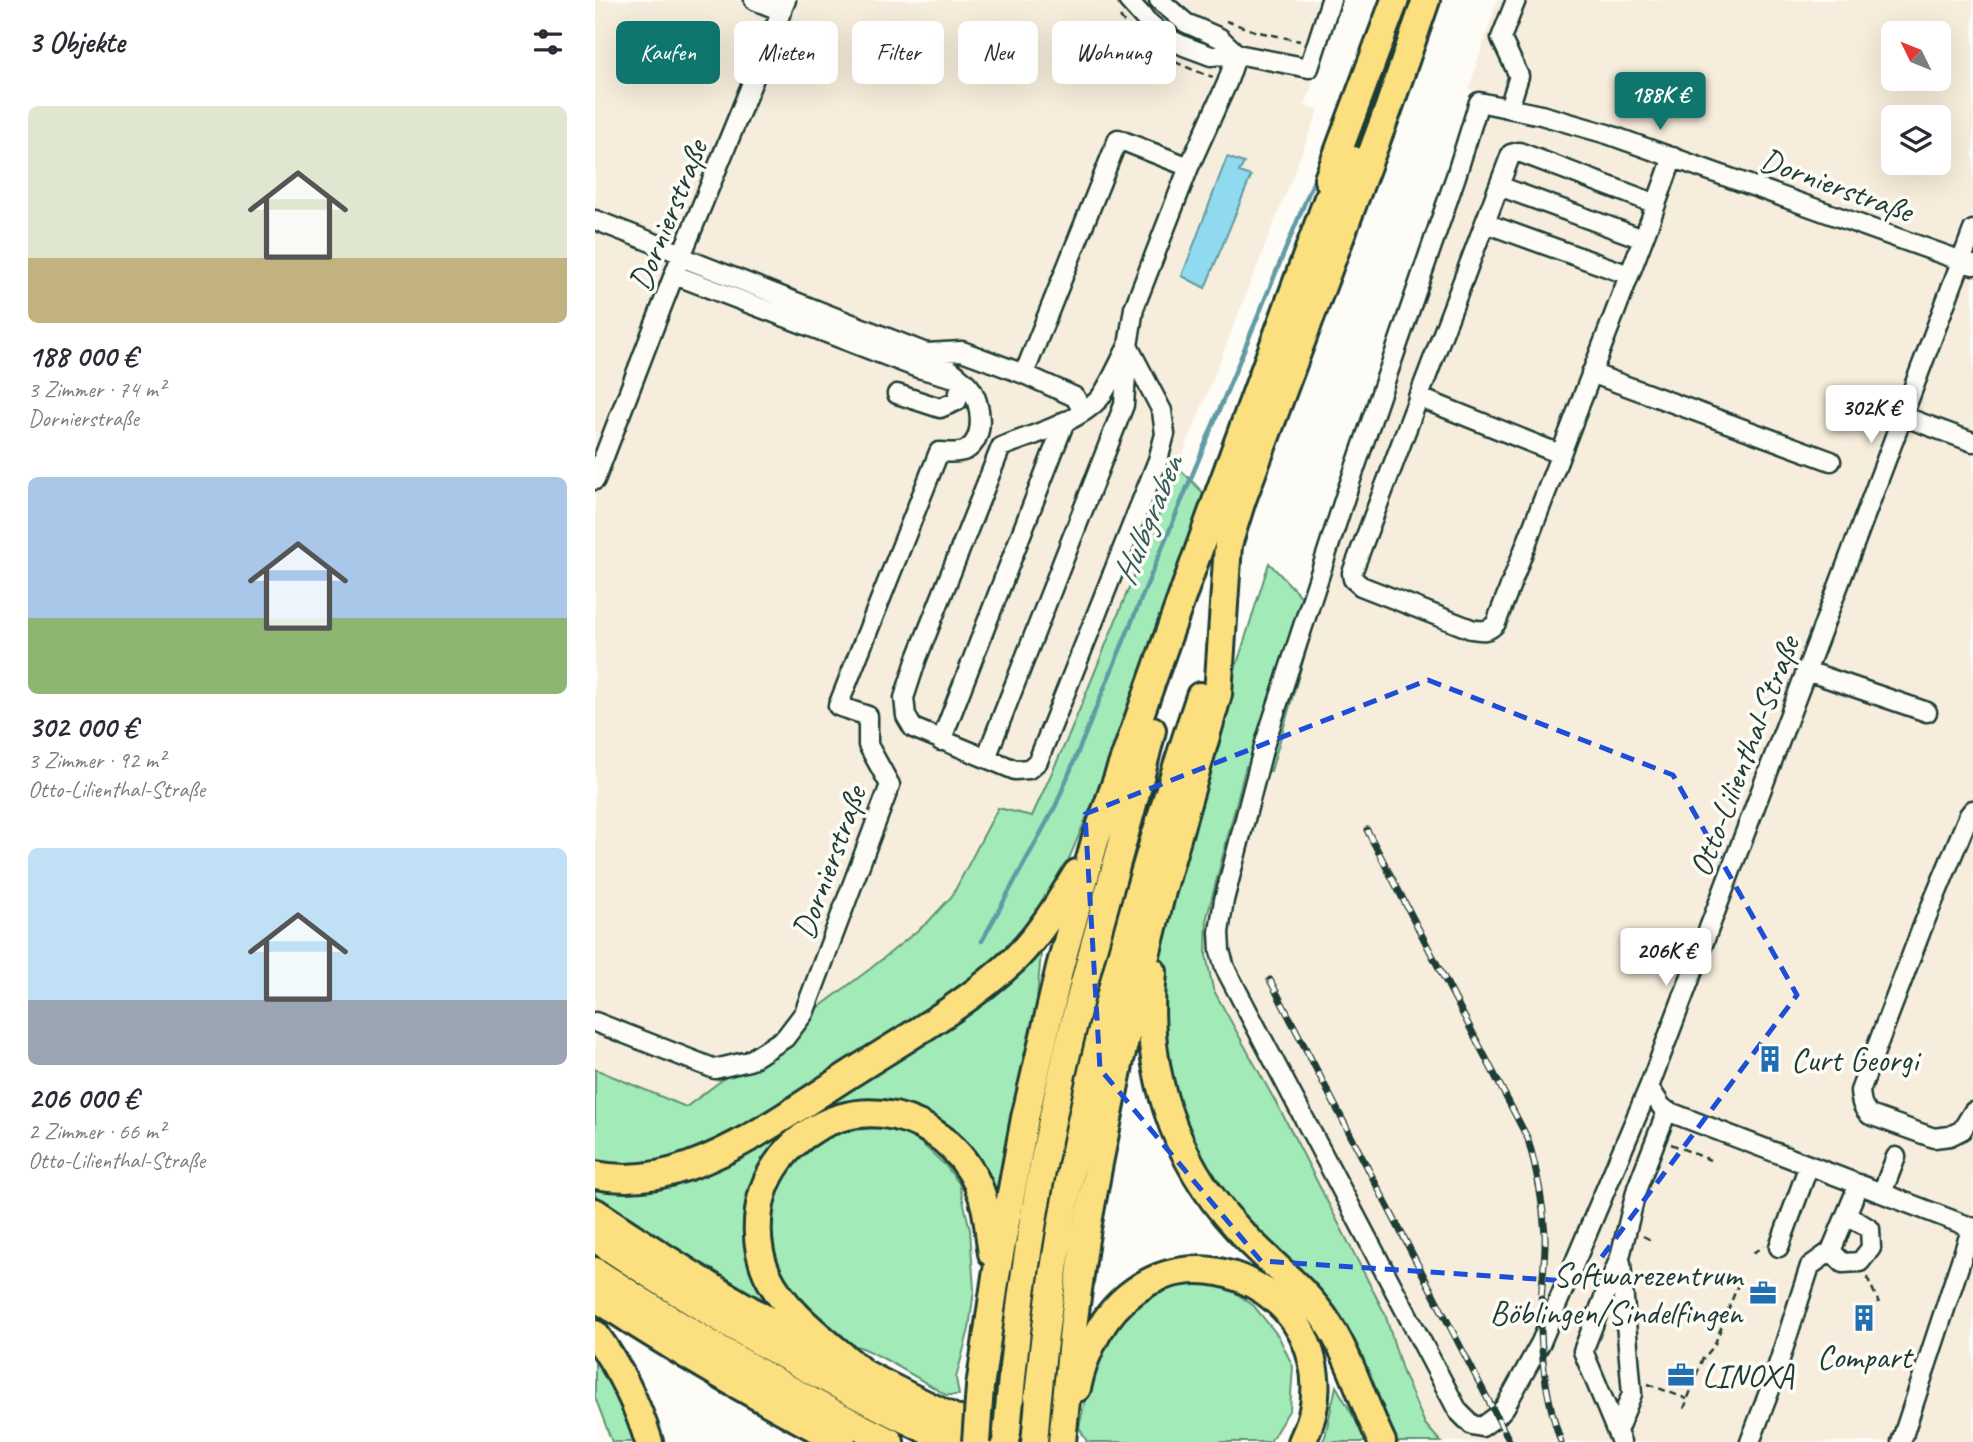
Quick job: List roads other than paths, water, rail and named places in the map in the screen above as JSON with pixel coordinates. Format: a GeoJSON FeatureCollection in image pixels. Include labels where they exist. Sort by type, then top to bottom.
{"type":"FeatureCollection","features":[{"type":"Feature","properties":{"kind":"highway"},"geometry":{"type":"LineString","coordinates":[[1392,55],[1395,0]]}},
{"type":"Feature","properties":{"kind":"highway"},"geometry":{"type":"LineString","coordinates":[[1065,1432],[1069,1360],[1098,1163],[1156,917],[1218,694],[1228,545],[1374,105],[1412,0]]}},
{"type":"Feature","properties":{"kind":"highway"},"geometry":{"type":"LineString","coordinates":[[1392,55],[1426,0]]}},
{"type":"Feature","properties":{"kind":"highway"},"geometry":{"type":"LineString","coordinates":[[976,1442],[980,1387],[1015,1166],[1037,1059],[1095,841],[1328,198],[1341,188],[1374,105]]}},
{"type":"Feature","properties":{"kind":"highway"},"geometry":{"type":"LineString","coordinates":[[595,1212],[753,1313],[940,1413],[1007,1442],[1021,1297],[1032,1224],[1063,1069],[1158,704],[1197,580],[1218,496]]}},
{"type":"Feature","properties":{"kind":"highway"},"geometry":{"type":"LineString","coordinates":[[1034,1442],[1048,1304],[1082,1109],[1140,883],[1222,624]]}},
{"type":"Feature","properties":{"kind":"highway"},"geometry":{"type":"LineString","coordinates":[[595,1175],[621,1178],[663,1174],[712,1157],[747,1139],[935,1020],[996,974],[1031,941],[1054,910],[1095,841]]}},
{"type":"Feature","properties":{"kind":"highway"},"geometry":{"type":"LineString","coordinates":[[1156,917],[1152,994],[1154,1042],[1161,1088],[1173,1128],[1192,1167],[1215,1202],[1243,1235],[1305,1293],[1330,1327],[1382,1442]]}},
{"type":"Feature","properties":{"kind":"highway"},"geometry":{"type":"LineString","coordinates":[[863,1373],[791,1309],[777,1291],[762,1259],[758,1231],[760,1200],[769,1177],[782,1156],[803,1136],[824,1123],[841,1117],[868,1114],[897,1116],[935,1132],[965,1162],[979,1186],[987,1216],[996,1276]]}},
{"type":"Feature","properties":{"kind":"highway"},"geometry":{"type":"LineString","coordinates":[[595,1238],[755,1339],[848,1390],[953,1442]]}},
{"type":"Feature","properties":{"kind":"highway"},"geometry":{"type":"LineString","coordinates":[[1065,1432],[1084,1364],[1099,1330],[1115,1307],[1138,1288],[1153,1280],[1173,1273],[1203,1270],[1220,1272],[1255,1284],[1285,1307],[1297,1322],[1310,1350],[1316,1387],[1314,1411],[1302,1442]]}},
{"type":"Feature","properties":{"kind":"highway"},"geometry":{"type":"LineString","coordinates":[[595,1271],[742,1363],[890,1442]]}},
{"type":"Feature","properties":{"kind":"highway"},"geometry":{"type":"LineString","coordinates":[[595,1297],[709,1369],[842,1442]]}},
{"type":"Feature","properties":{"kind":"highway"},"geometry":{"type":"LineString","coordinates":[[595,1334],[627,1386],[649,1442]]}},
{"type":"Feature","properties":{"kind":"street","name":"Dornierstraße"},"geometry":{"type":"LineString","coordinates":[[595,480],[784,5],[754,0]]}},
{"type":"Feature","properties":{"kind":"street"},"geometry":{"type":"LineString","coordinates":[[1128,0],[1164,36],[1184,46],[1211,56],[1237,54],[1309,68],[1331,0]]}},
{"type":"Feature","properties":{"kind":"street"},"geometry":{"type":"LineString","coordinates":[[1159,0],[1186,23],[1220,38],[1237,54]]}},
{"type":"Feature","properties":{"kind":"street"},"geometry":{"type":"LineString","coordinates":[[1509,108],[1518,76],[1501,38],[1515,0]]}},
{"type":"Feature","properties":{"kind":"street"},"geometry":{"type":"LineString","coordinates":[[985,758],[1124,405],[1134,308],[1237,54]]}},
{"type":"Feature","properties":{"kind":"street","name":"Dornierstraße"},"geometry":{"type":"LineString","coordinates":[[1479,102],[1594,130],[1967,263]]}},
{"type":"Feature","properties":{"kind":"street","name":"Otto-Lilienthal-Straße"},"geometry":{"type":"LineString","coordinates":[[1479,102],[1264,746],[1224,900],[1219,932],[1220,951],[1225,968],[1458,1410],[1472,1425],[1482,1427],[1505,1407],[1541,1342],[1650,1087],[1902,416],[1967,263],[1973,230]]}},
{"type":"Feature","properties":{"kind":"street"},"geometry":{"type":"LineString","coordinates":[[1024,374],[1118,139],[1189,167]]}},
{"type":"Feature","properties":{"kind":"street"},"geometry":{"type":"LineString","coordinates":[[1656,204],[1519,152],[1511,154],[1352,573],[1353,579],[1361,586],[1471,629],[1492,629],[1496,623],[1643,239],[1656,204],[1673,157]]}},
{"type":"Feature","properties":{"kind":"street"},"geometry":{"type":"LineString","coordinates":[[1499,186],[1643,239]]}},
{"type":"Feature","properties":{"kind":"street"},"geometry":{"type":"LineString","coordinates":[[595,220],[926,353],[962,380]]}},
{"type":"Feature","properties":{"kind":"street"},"geometry":{"type":"LineString","coordinates":[[1485,223],[1629,275]]}},
{"type":"Feature","properties":{"kind":"street"},"geometry":{"type":"LineString","coordinates":[[675,275],[918,368],[962,380]]}},
{"type":"Feature","properties":{"kind":"street"},"geometry":{"type":"LineString","coordinates":[[1128,346],[1162,411],[1165,434],[1158,460],[1038,761],[1028,769],[1015,770],[913,728],[907,716],[904,698],[916,658],[1001,447],[1065,421],[1100,398],[1128,346]]}},
{"type":"Feature","properties":{"kind":"street"},"geometry":{"type":"LineString","coordinates":[[926,353],[962,351],[1075,397],[1083,411]]}},
{"type":"Feature","properties":{"kind":"street"},"geometry":{"type":"LineString","coordinates":[[1591,373],[1831,461]]}},
{"type":"Feature","properties":{"kind":"street","name":"Dornierstraße"},"geometry":{"type":"LineString","coordinates":[[595,1022],[715,1069],[748,1061],[785,1038],[804,1013],[890,785],[868,745],[868,716],[838,706],[939,452],[965,451],[979,432],[978,406],[971,389],[962,380]]}},
{"type":"Feature","properties":{"kind":"street"},"geometry":{"type":"LineString","coordinates":[[897,394],[940,408],[957,401],[962,380]]}},
{"type":"Feature","properties":{"kind":"street"},"geometry":{"type":"LineString","coordinates":[[1418,397],[1560,454]]}},
{"type":"Feature","properties":{"kind":"street"},"geometry":{"type":"LineString","coordinates":[[1902,416],[1973,442]]}},
{"type":"Feature","properties":{"kind":"street"},"geometry":{"type":"LineString","coordinates":[[941,741],[1065,421]]}},
{"type":"Feature","properties":{"kind":"street"},"geometry":{"type":"LineString","coordinates":[[1807,671],[1927,712]]}},
{"type":"Feature","properties":{"kind":"street"},"geometry":{"type":"LineString","coordinates":[[1973,810],[1922,928],[1860,1091],[1864,1110],[1870,1115],[1934,1138],[1950,1136],[1962,1130],[1973,1112]]}},
{"type":"Feature","properties":{"kind":"street"},"geometry":{"type":"LineString","coordinates":[[1650,1087],[1667,1111],[1972,1227],[1968,1255],[1901,1442]]}},
{"type":"Feature","properties":{"kind":"street"},"geometry":{"type":"LineString","coordinates":[[1619,1436],[1583,1351],[1620,1257],[1637,1188],[1667,1111]]}},
{"type":"Feature","properties":{"kind":"street"},"geometry":{"type":"LineString","coordinates":[[1882,1193],[1896,1157]]}},
{"type":"Feature","properties":{"kind":"street"},"geometry":{"type":"LineString","coordinates":[[1779,1247],[1809,1165]]}},
{"type":"Feature","properties":{"kind":"street"},"geometry":{"type":"LineString","coordinates":[[1750,1442],[1771,1387],[1809,1266],[1831,1251],[1860,1184]]}},
{"type":"Feature","properties":{"kind":"street"},"geometry":{"type":"LineString","coordinates":[[1831,1251],[1843,1263],[1860,1262],[1871,1248],[1870,1229],[1847,1214]]}},
{"type":"Feature","properties":{"kind":"street"},"geometry":{"type":"LineString","coordinates":[[1619,1436],[1632,1394],[1620,1257]]}},
{"type":"Feature","properties":{"kind":"water"},"geometry":{"type":"Polygon","coordinates":[[[1227,157],[1244,163],[1239,172],[1251,176],[1205,288],[1182,276],[1227,157]]]}},
{"type":"Feature","properties":{"kind":"waterway","name":"Hulbgraben"},"geometry":{"type":"LineString","coordinates":[[982,941],[1056,805],[1317,173]]}},
{"type":"Feature","properties":{"kind":"railway"},"geometry":{"type":"LineString","coordinates":[[1367,830],[1528,1139],[1539,1186],[1545,1234],[1541,1310],[1543,1361],[1551,1410],[1561,1442]]}},
{"type":"Feature","properties":{"kind":"railway"},"geometry":{"type":"LineString","coordinates":[[1270,980],[1510,1442]]}},
{"type":"Feature","properties":{"kind":"place","name":"Curt Georgi"},"geometry":{"type":"Point","coordinates":[1770,1059]}},
{"type":"Feature","properties":{"kind":"place","name":"Softwarezentrum Böblingen/Sindelfingen"},"geometry":{"type":"Point","coordinates":[1763,1293]}},
{"type":"Feature","properties":{"kind":"place","name":"Compart"},"geometry":{"type":"Point","coordinates":[1864,1318]}},
{"type":"Feature","properties":{"kind":"place","name":"LINOXA"},"geometry":{"type":"Point","coordinates":[1681,1375]}}]}
